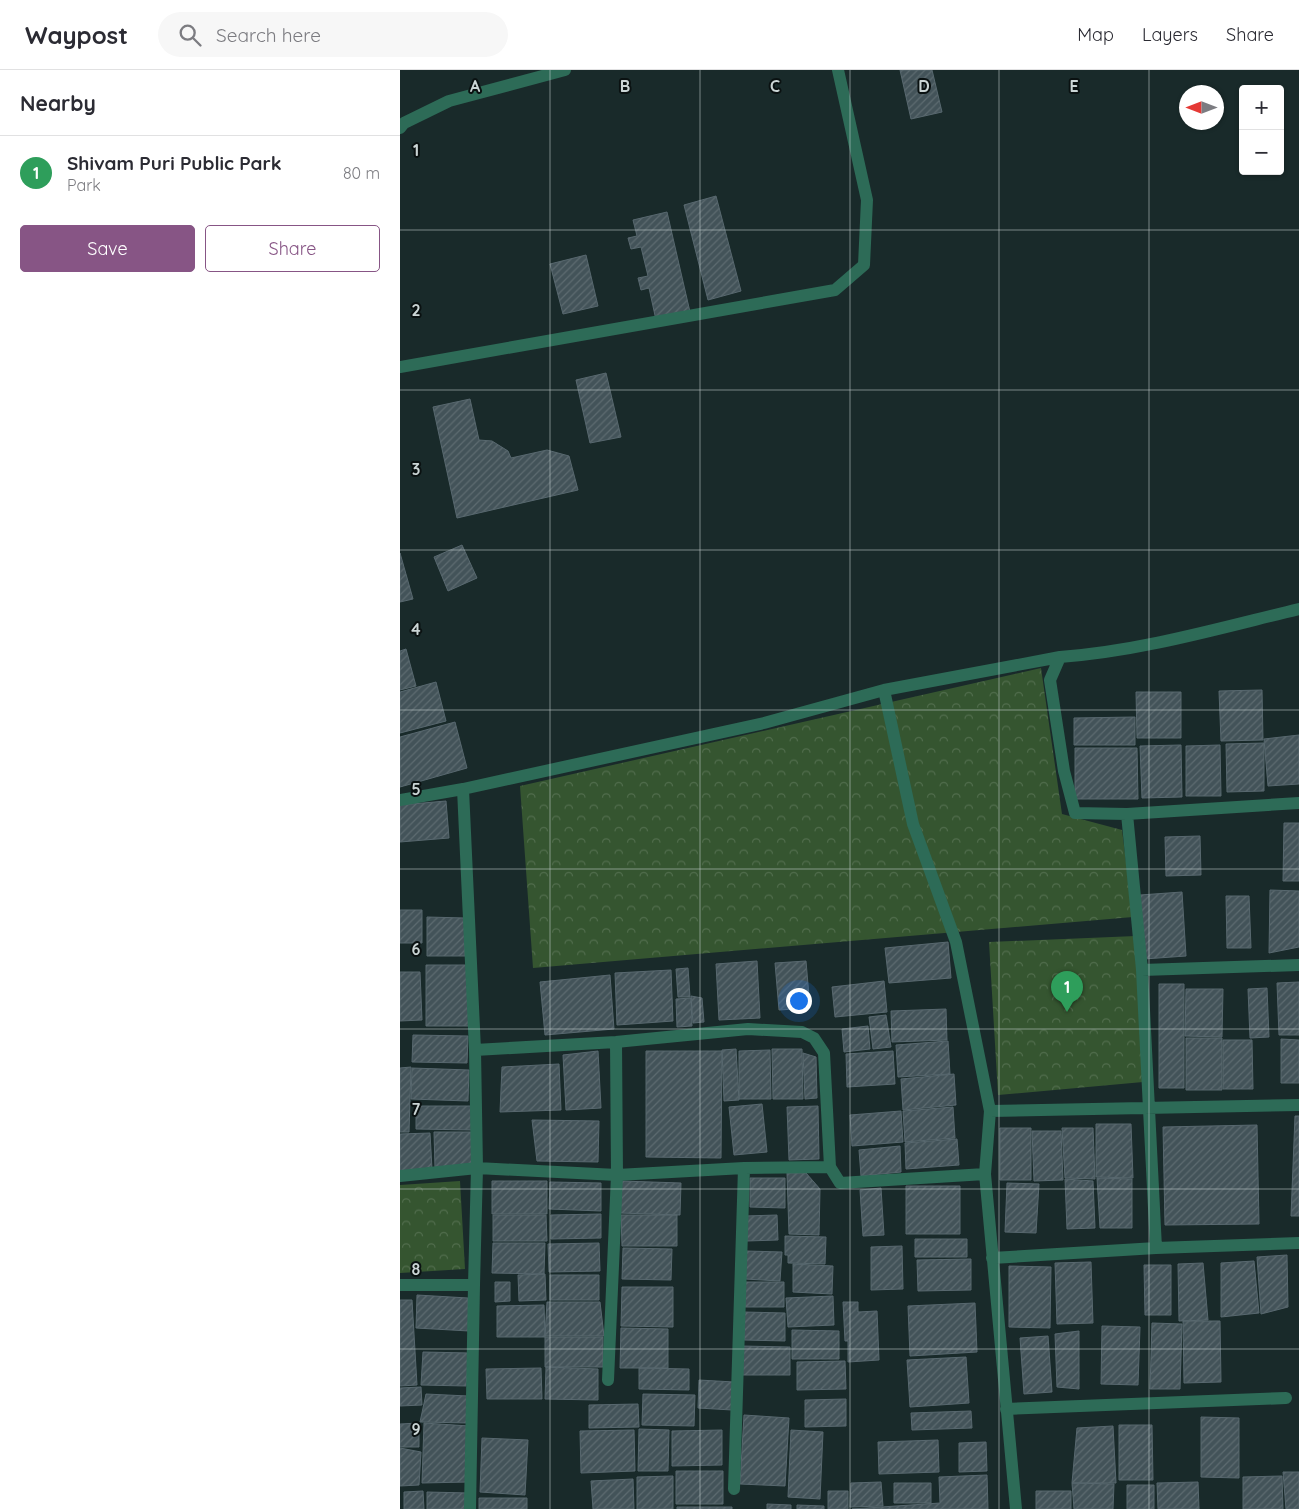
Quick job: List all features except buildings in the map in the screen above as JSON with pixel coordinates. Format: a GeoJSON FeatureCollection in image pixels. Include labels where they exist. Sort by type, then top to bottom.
{"type":"FeatureCollection","features":[{"type":"Feature","properties":{"kind":"street"},"geometry":{"type":"LineString","coordinates":[[400,128],[404,123],[449,101],[564,70]]}},
{"type":"Feature","properties":{"kind":"street"},"geometry":{"type":"LineString","coordinates":[[400,368],[835,290],[864,265],[867,200],[838,70]]}},
{"type":"Feature","properties":{"kind":"street"},"geometry":{"type":"LineString","coordinates":[[400,800],[463,790],[764,723],[884,690],[1060,656],[1087,655],[1187,637],[1299,609]]}},
{"type":"Feature","properties":{"kind":"street"},"geometry":{"type":"LineString","coordinates":[[1060,656],[1050,680],[1064,771],[1075,813],[1127,814],[1299,803]]}},
{"type":"Feature","properties":{"kind":"street"},"geometry":{"type":"LineString","coordinates":[[884,690],[913,824],[956,942],[990,1111],[985,1174],[1016,1509]]}},
{"type":"Feature","properties":{"kind":"street"},"geometry":{"type":"LineString","coordinates":[[463,790],[476,1050],[477,1168],[470,1509]]}},
{"type":"Feature","properties":{"kind":"street"},"geometry":{"type":"LineString","coordinates":[[1127,814],[1142,970],[1142,1001],[1151,1110],[1156,1248]]}},
{"type":"Feature","properties":{"kind":"street"},"geometry":{"type":"LineString","coordinates":[[1142,970],[1299,965]]}},
{"type":"Feature","properties":{"kind":"street"},"geometry":{"type":"LineString","coordinates":[[476,1050],[616,1042],[748,1029],[802,1032],[814,1038],[824,1053],[830,1167],[840,1183],[985,1174]]}},
{"type":"Feature","properties":{"kind":"street"},"geometry":{"type":"LineString","coordinates":[[608,1380],[617,1175],[616,1042]]}},
{"type":"Feature","properties":{"kind":"street"},"geometry":{"type":"LineString","coordinates":[[990,1111],[1151,1110],[1299,1105]]}},
{"type":"Feature","properties":{"kind":"street"},"geometry":{"type":"LineString","coordinates":[[400,1176],[477,1168],[617,1175],[744,1168],[830,1167]]}},
{"type":"Feature","properties":{"kind":"street"},"geometry":{"type":"LineString","coordinates":[[734,1489],[744,1168]]}},
{"type":"Feature","properties":{"kind":"street"},"geometry":{"type":"LineString","coordinates":[[992,1258],[1156,1248],[1299,1243]]}},
{"type":"Feature","properties":{"kind":"street"},"geometry":{"type":"LineString","coordinates":[[400,1285],[474,1285]]}},
{"type":"Feature","properties":{"kind":"street"},"geometry":{"type":"LineString","coordinates":[[1006,1409],[1286,1398]]}},
{"type":"Feature","properties":{"kind":"green space"},"geometry":{"type":"Polygon","coordinates":[[[1041,668],[1062,814],[1122,830],[1133,917],[533,968],[520,786],[1041,668]]]}},
{"type":"Feature","properties":{"kind":"green space"},"geometry":{"type":"Polygon","coordinates":[[[1136,936],[1143,1082],[998,1095],[989,942],[1136,936]]]}},
{"type":"Feature","properties":{"kind":"green space"},"geometry":{"type":"Polygon","coordinates":[[[460,1181],[465,1269],[400,1273],[400,1185],[460,1181]]]}},
{"type":"Feature","properties":{"kind":"place","name":"Shivam Puri Public Park"},"geometry":{"type":"Point","coordinates":[1067,1012]}}]}
